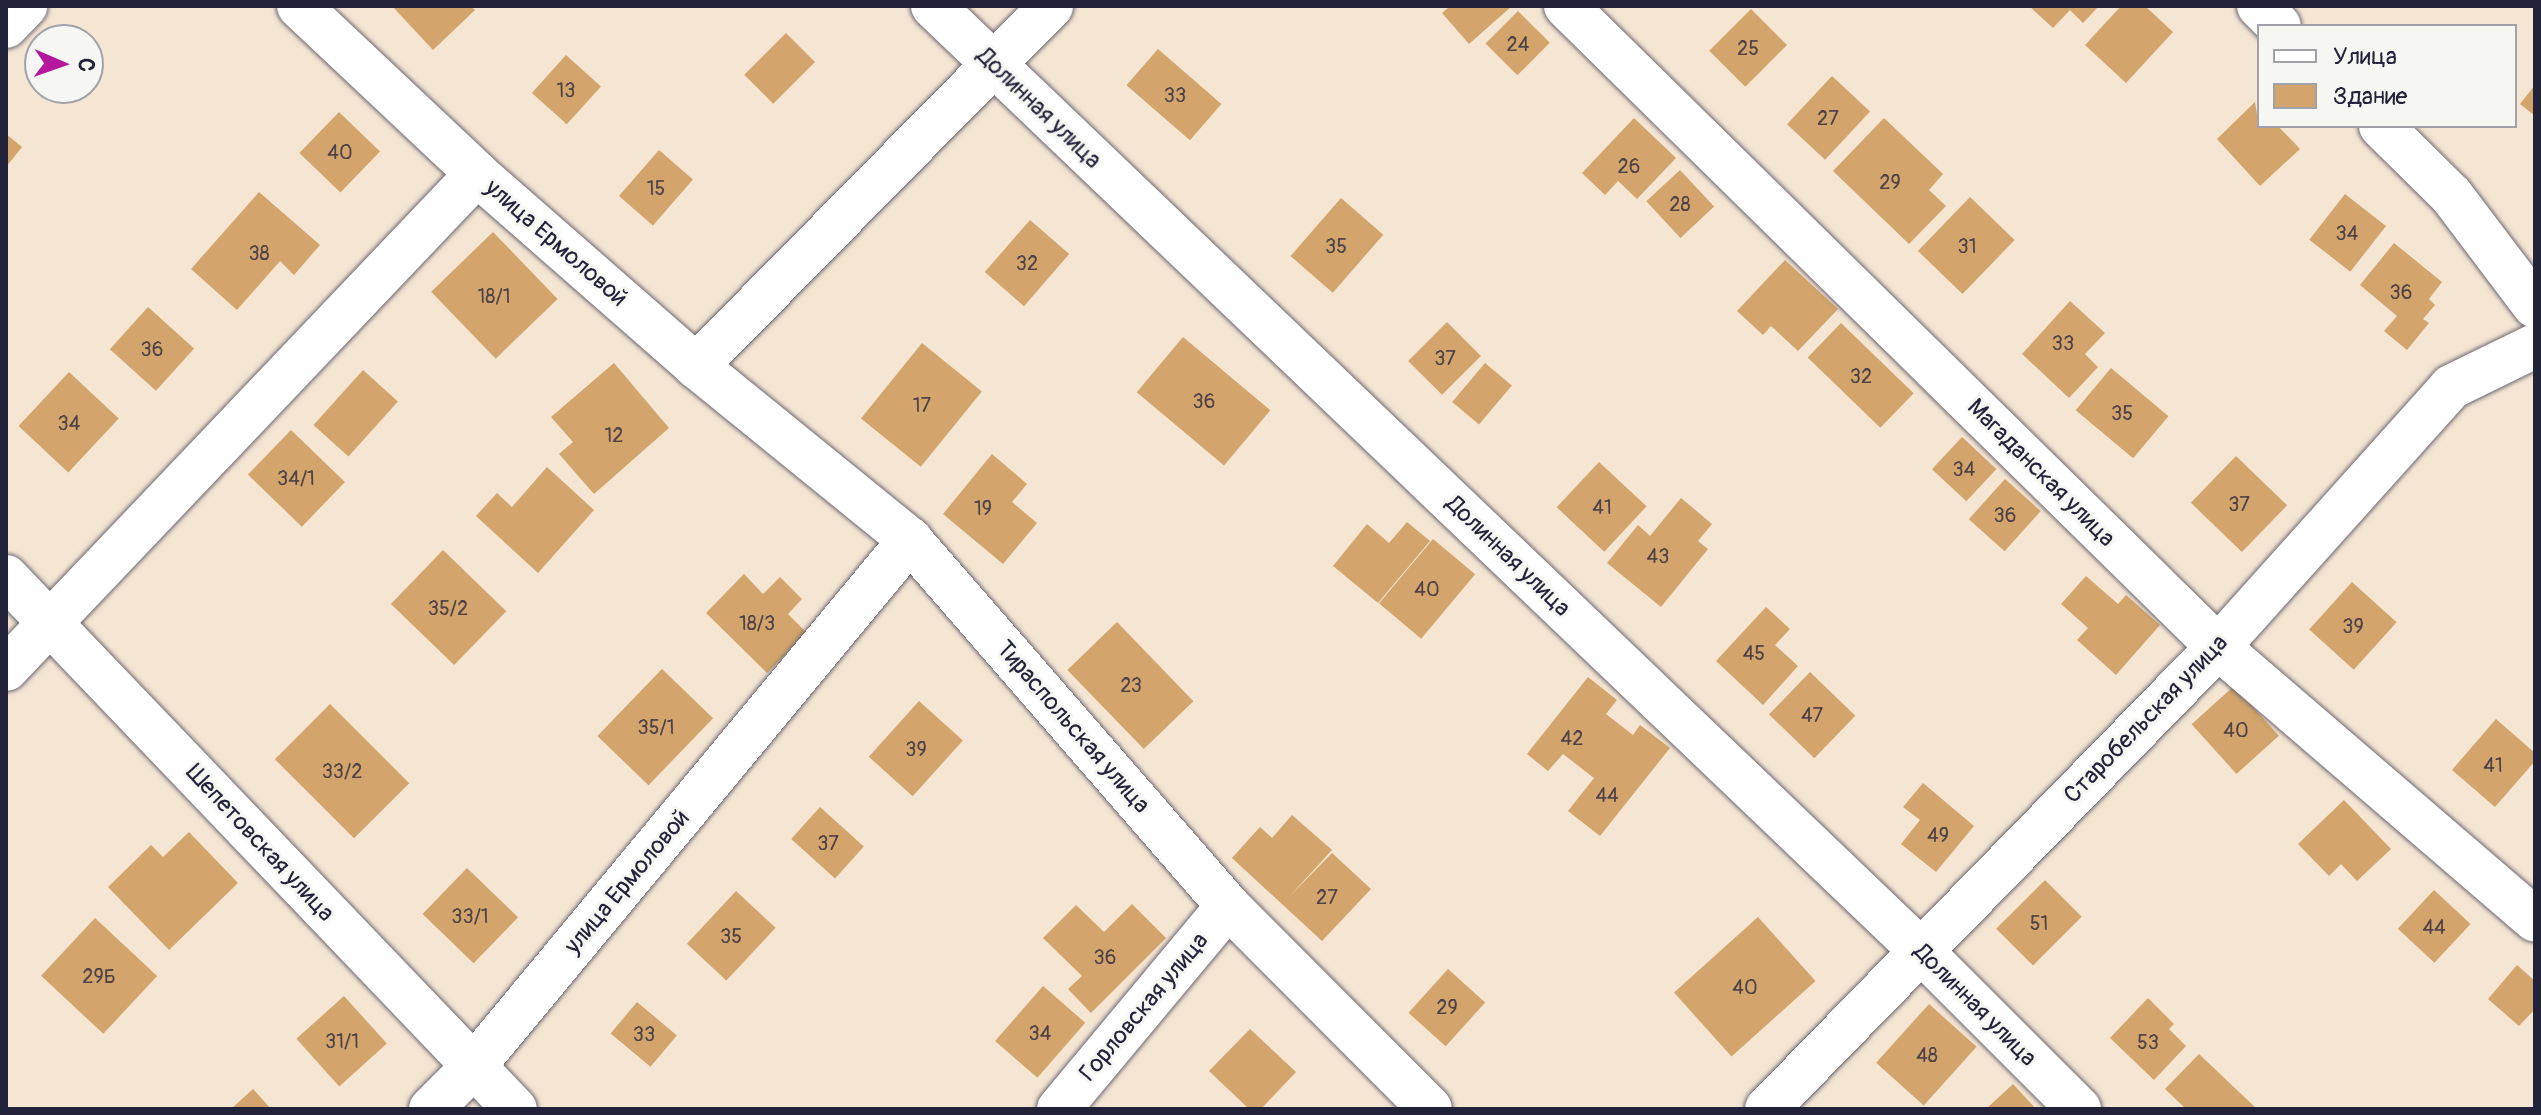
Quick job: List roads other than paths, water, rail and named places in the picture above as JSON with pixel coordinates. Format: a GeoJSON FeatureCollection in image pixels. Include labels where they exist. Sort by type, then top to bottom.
{"type":"FeatureCollection","features":[{"type":"Feature","properties":{"kind":"street"},"geometry":{"type":"LineString","coordinates":[[6,26],[25,6]]}},
{"type":"Feature","properties":{"kind":"street"},"geometry":{"type":"LineString","coordinates":[[299,6],[477,174]]}},
{"type":"Feature","properties":{"kind":"street","name":"Долинная улица"},"geometry":{"type":"LineString","coordinates":[[933,6],[1920,950],[2079,1109]]}},
{"type":"Feature","properties":{"kind":"street"},"geometry":{"type":"LineString","coordinates":[[696,366],[1051,6]]}},
{"type":"Feature","properties":{"kind":"street","name":"Магаданская улица"},"geometry":{"type":"LineString","coordinates":[[1566,6],[2218,647],[2535,920]]}},
{"type":"Feature","properties":{"kind":"street"},"geometry":{"type":"LineString","coordinates":[[2259,6],[2277,24]]}},
{"type":"Feature","properties":{"kind":"street"},"geometry":{"type":"LineString","coordinates":[[2383,128],[2451,195],[2535,306]]}},
{"type":"Feature","properties":{"kind":"street","name":"улица Ермоловой"},"geometry":{"type":"LineString","coordinates":[[6,669],[477,174],[696,366]]}},
{"type":"Feature","properties":{"kind":"street","name":"Старобельская улица"},"geometry":{"type":"LineString","coordinates":[[1767,1109],[2218,647],[2451,387],[2535,346]]}},
{"type":"Feature","properties":{"kind":"street","name":"Тираспольская улица"},"geometry":{"type":"LineString","coordinates":[[696,366],[910,540],[1228,906],[1430,1109]]}},
{"type":"Feature","properties":{"kind":"street","name":"улица Ермоловой"},"geometry":{"type":"LineString","coordinates":[[431,1109],[473,1067],[910,540]]}},
{"type":"Feature","properties":{"kind":"street","name":"Шепетовская улица"},"geometry":{"type":"LineString","coordinates":[[6,577],[515,1109]]}},
{"type":"Feature","properties":{"kind":"street","name":"Горловская улица"},"geometry":{"type":"LineString","coordinates":[[1059,1109],[1228,906]]}}]}
